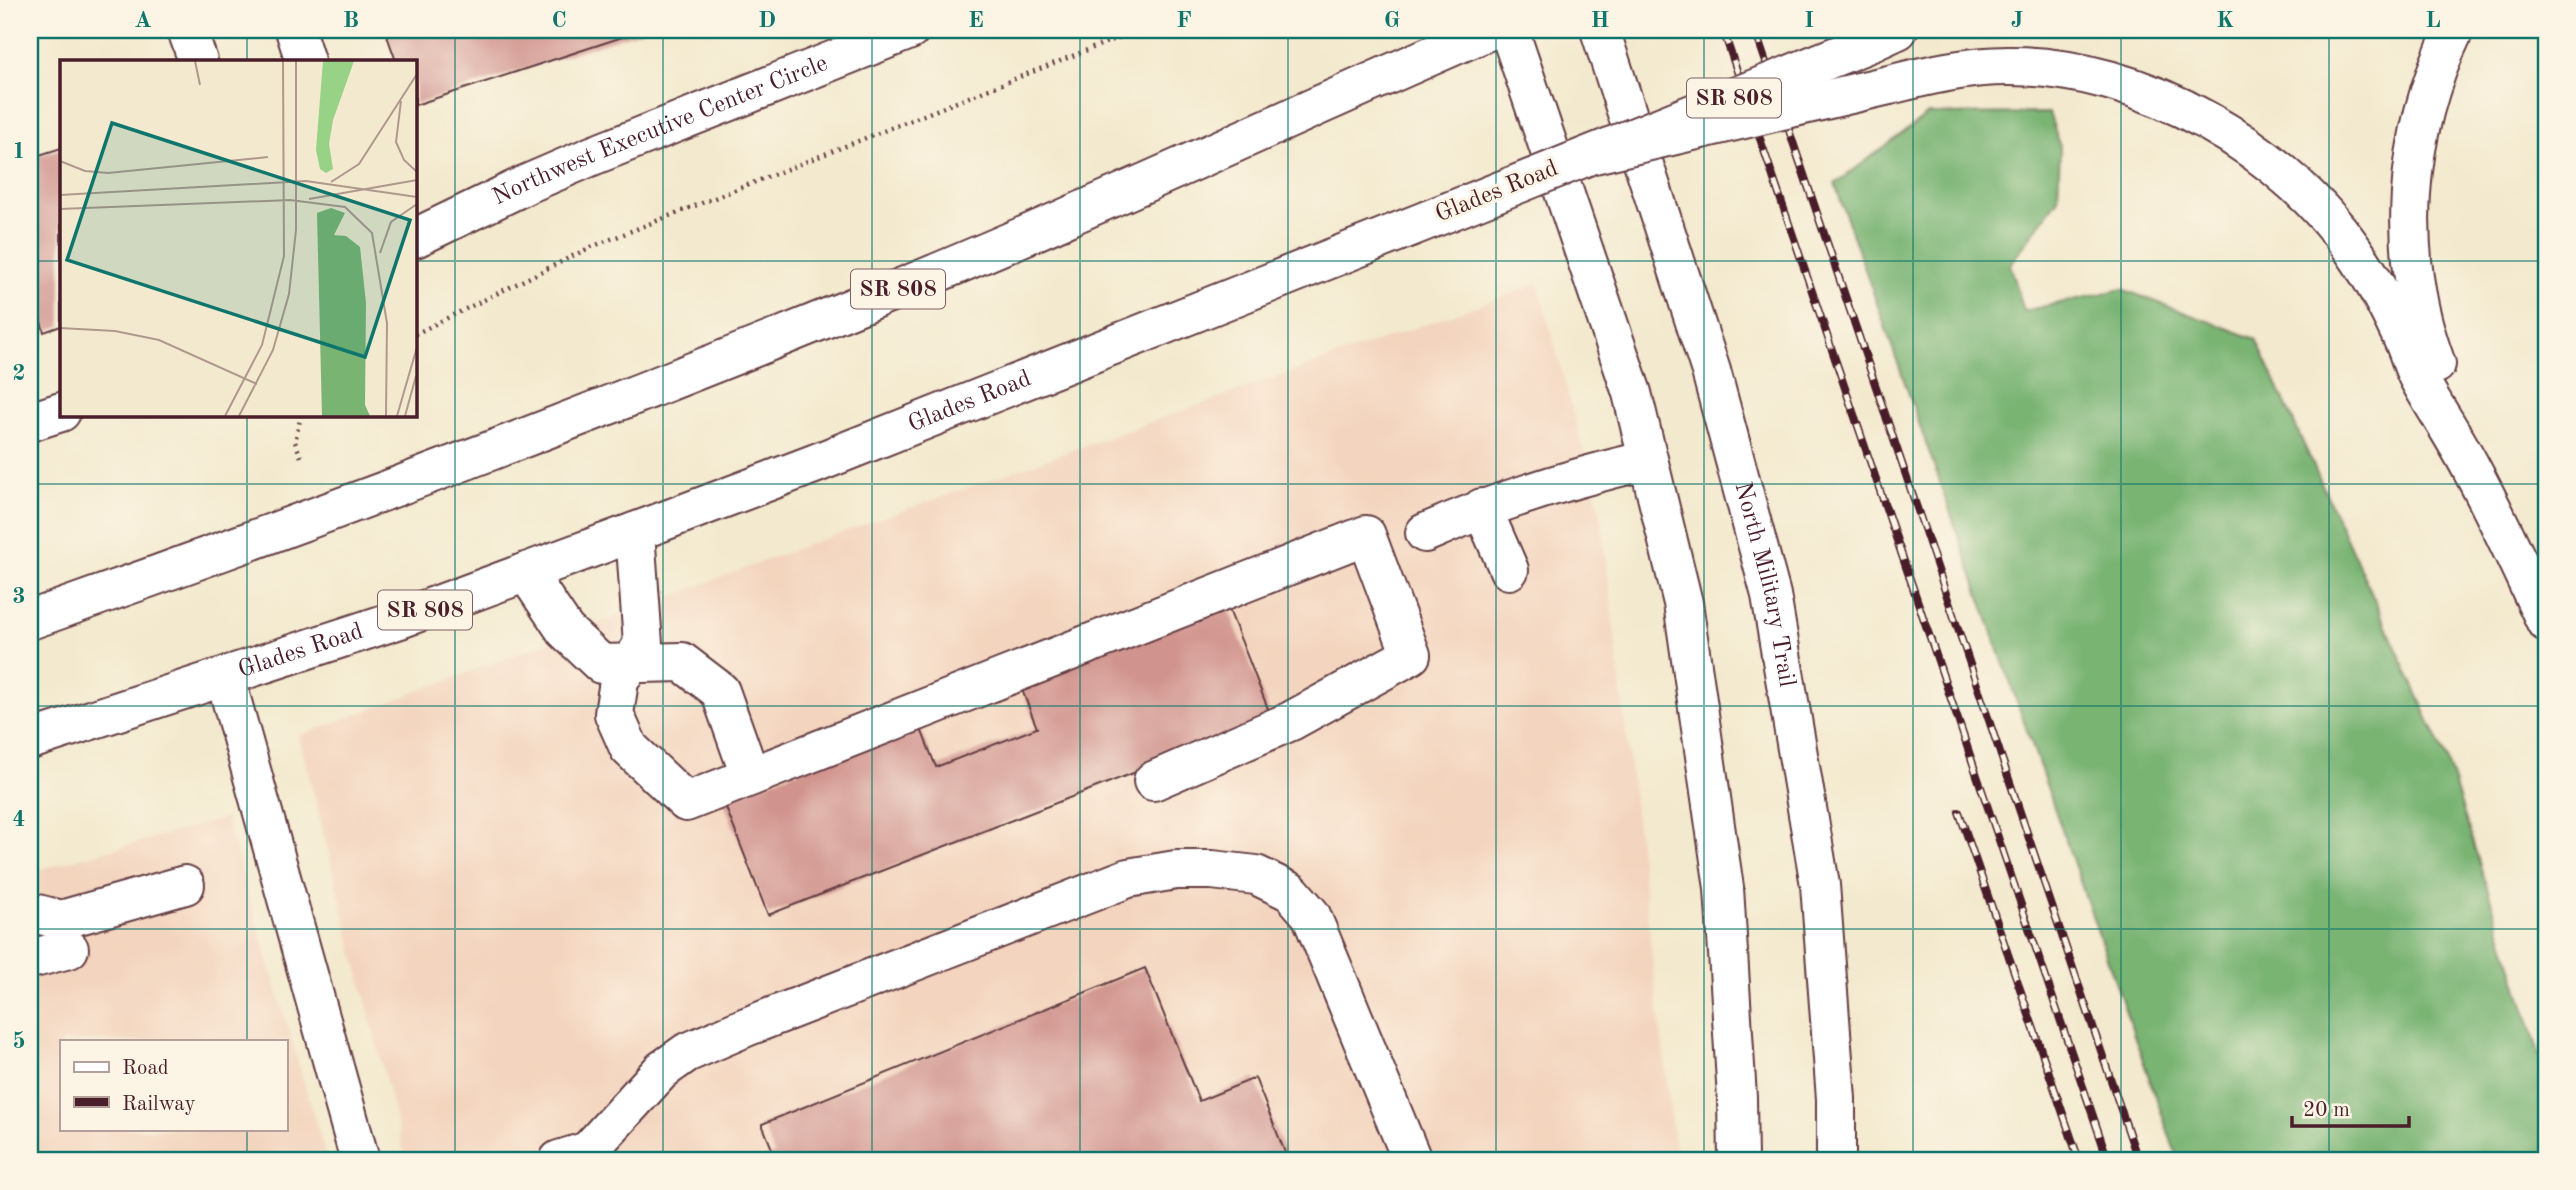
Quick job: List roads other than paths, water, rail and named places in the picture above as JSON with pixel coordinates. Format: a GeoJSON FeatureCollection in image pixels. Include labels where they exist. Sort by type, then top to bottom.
{"type":"FeatureCollection","features":[{"type":"Feature","properties":{"kind":"main road"},"geometry":{"type":"LineString","coordinates":[[187,30],[198,60]]}},
{"type":"Feature","properties":{"kind":"main road"},"geometry":{"type":"LineString","coordinates":[[295,30],[305,60]]}},
{"type":"Feature","properties":{"kind":"main road","name":"Northwest Executive Center Circle"},"geometry":{"type":"LineString","coordinates":[[416,238],[592,156],[910,30]]}},
{"type":"Feature","properties":{"kind":"main road","name":"SR 808"},"geometry":{"type":"LineString","coordinates":[[30,620],[390,490],[861,305],[1120,195],[1490,30]]}},
{"type":"Feature","properties":{"kind":"main road"},"geometry":{"type":"LineString","coordinates":[[1509,30],[1632,393],[1683,603],[1724,888],[1737,1098],[1738,1160]]}},
{"type":"Feature","properties":{"kind":"main road","name":"North Military Trail"},"geometry":{"type":"LineString","coordinates":[[1600,30],[1711,371],[1771,595],[1820,885],[1836,1100],[1836,1160]]}},
{"type":"Feature","properties":{"kind":"main road"},"geometry":{"type":"LineString","coordinates":[[2454,30],[2437,66],[2418,135],[2409,227],[2414,282],[2426,337],[2472,468]]}},
{"type":"Feature","properties":{"kind":"main road","name":"Glades Road"},"geometry":{"type":"LineString","coordinates":[[30,740],[400,619],[635,532],[827,459],[1886,35]]}},
{"type":"Feature","properties":{"kind":"main road"},"geometry":{"type":"LineString","coordinates":[[1594,154],[1951,71],[1984,67],[2061,70],[2165,100],[2236,137],[2291,180],[2314,203],[2359,258],[2391,314],[2418,377],[2472,468],[2546,622]]}},
{"type":"Feature","properties":{"kind":"main road"},"geometry":{"type":"LineString","coordinates":[[30,422],[60,412]]}},
{"type":"Feature","properties":{"kind":"main road"},"geometry":{"type":"LineString","coordinates":[[1424,533],[1482,508],[1589,474],[1648,460]]}},
{"type":"Feature","properties":{"kind":"main road"},"geometry":{"type":"LineString","coordinates":[[1482,508],[1509,570]]}},
{"type":"Feature","properties":{"kind":"main road"},"geometry":{"type":"LineString","coordinates":[[635,532],[638,653],[619,681],[614,714],[629,748],[686,802],[1366,535],[1411,655],[1291,721],[1153,781]]}},
{"type":"Feature","properties":{"kind":"main road"},"geometry":{"type":"LineString","coordinates":[[526,572],[565,630],[601,664],[638,653],[682,662],[720,691],[747,766]]}},
{"type":"Feature","properties":{"kind":"main road"},"geometry":{"type":"LineString","coordinates":[[225,677],[360,1160]]}},
{"type":"Feature","properties":{"kind":"main road"},"geometry":{"type":"LineString","coordinates":[[559,1160],[588,1151],[662,1070],[686,1053],[1128,878],[1176,870],[1212,870],[1256,875],[1291,892],[1311,915],[1412,1160]]}},
{"type":"Feature","properties":{"kind":"main road"},"geometry":{"type":"LineString","coordinates":[[30,912],[61,920],[184,885]]}},
{"type":"Feature","properties":{"kind":"main road"},"geometry":{"type":"LineString","coordinates":[[30,959],[69,949]]}},
{"type":"Feature","properties":{"kind":"railway"},"geometry":{"type":"LineString","coordinates":[[1723,30],[2108,1160]]}},
{"type":"Feature","properties":{"kind":"railway"},"geometry":{"type":"LineString","coordinates":[[1755,30],[2138,1160]]}},
{"type":"Feature","properties":{"kind":"railway"},"geometry":{"type":"LineString","coordinates":[[1959,812],[2079,1160]]}}]}
